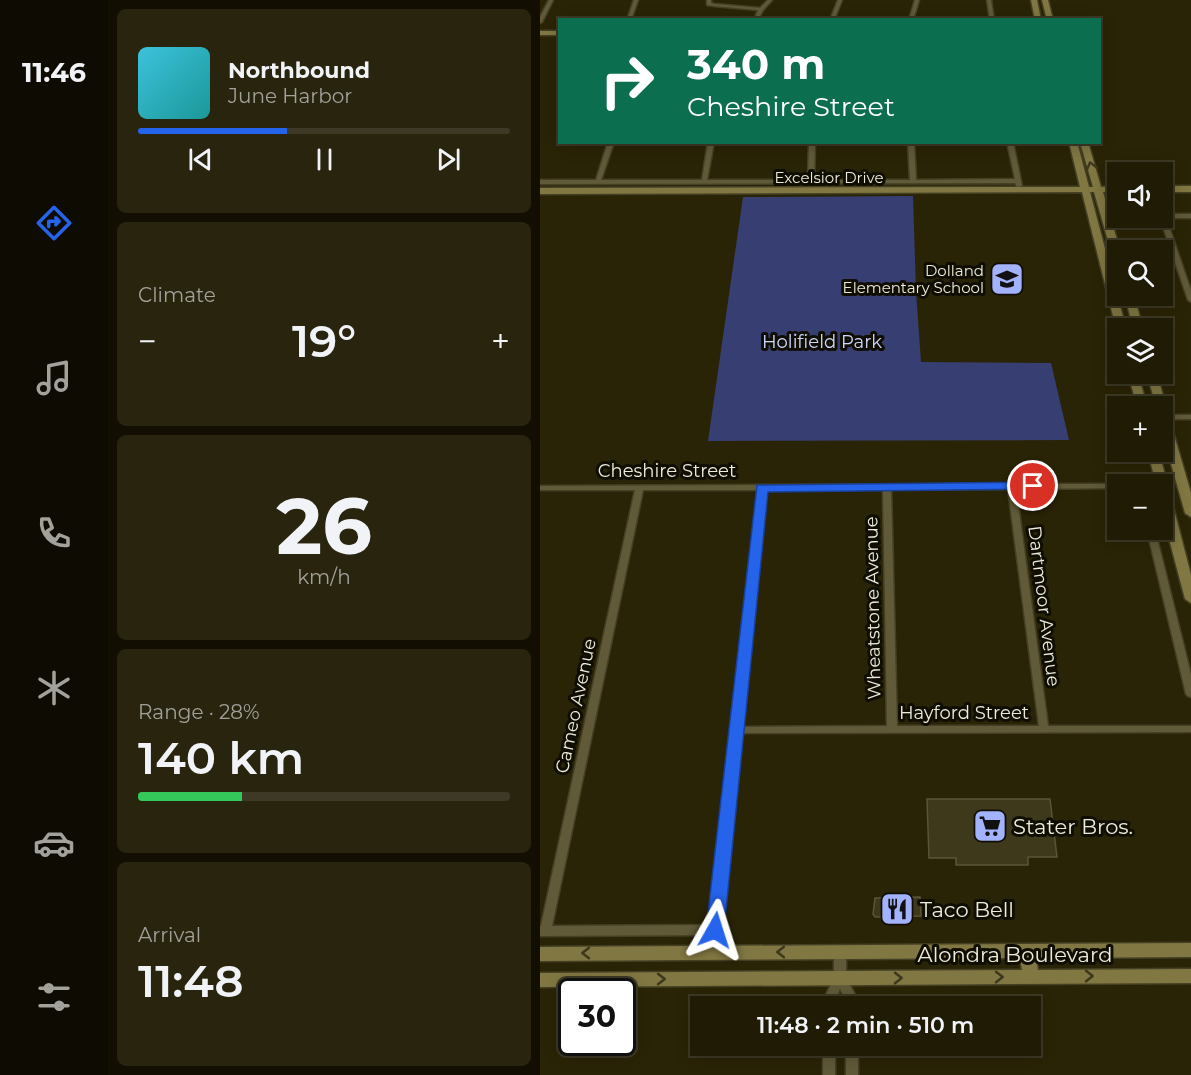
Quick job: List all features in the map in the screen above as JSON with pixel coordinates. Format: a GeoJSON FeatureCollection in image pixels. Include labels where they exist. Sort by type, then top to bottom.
{"type":"FeatureCollection","features":[{"type":"Feature","properties":{"kind":"main road"},"geometry":{"type":"LineString","coordinates":[[1034,0],[1038,18]]}},
{"type":"Feature","properties":{"kind":"main road"},"geometry":{"type":"LineString","coordinates":[[1045,0],[1050,18]]}},
{"type":"Feature","properties":{"kind":"main road"},"geometry":{"type":"LineString","coordinates":[[540,33],[558,33]]}},
{"type":"Feature","properties":{"kind":"main road"},"geometry":{"type":"LineString","coordinates":[[1073,144],[1118,318]]}},
{"type":"Feature","properties":{"kind":"main road"},"geometry":{"type":"LineString","coordinates":[[1085,144],[1113,240]]}},
{"type":"Feature","properties":{"kind":"main road","name":"Excelsior Drive"},"geometry":{"type":"LineString","coordinates":[[540,191],[1019,186],[1107,189]]}},
{"type":"Feature","properties":{"kind":"main road"},"geometry":{"type":"LineString","coordinates":[[1173,189],[1191,189]]}},
{"type":"Feature","properties":{"kind":"main road"},"geometry":{"type":"LineString","coordinates":[[1173,449],[1191,513]]}},
{"type":"Feature","properties":{"kind":"main road"},"geometry":{"type":"LineString","coordinates":[[1173,529],[1191,599]]}},
{"type":"Feature","properties":{"kind":"main road","name":"Alondra Boulevard"},"geometry":{"type":"LineString","coordinates":[[540,954],[1191,950]]}},
{"type":"Feature","properties":{"kind":"main road"},"geometry":{"type":"LineString","coordinates":[[1027,951],[1030,977]]}},
{"type":"Feature","properties":{"kind":"main road","name":"Alondra Boulevard"},"geometry":{"type":"LineString","coordinates":[[540,980],[1191,976]]}},
{"type":"Feature","properties":{"kind":"street"},"geometry":{"type":"LineString","coordinates":[[540,22],[551,0]]}},
{"type":"Feature","properties":{"kind":"street"},"geometry":{"type":"LineString","coordinates":[[630,18],[636,0]]}},
{"type":"Feature","properties":{"kind":"street"},"geometry":{"type":"LineString","coordinates":[[709,0],[709,4],[714,5],[761,9]]}},
{"type":"Feature","properties":{"kind":"street"},"geometry":{"type":"LineString","coordinates":[[757,18],[761,9],[770,0]]}},
{"type":"Feature","properties":{"kind":"street"},"geometry":{"type":"LineString","coordinates":[[832,18],[840,0]]}},
{"type":"Feature","properties":{"kind":"street"},"geometry":{"type":"LineString","coordinates":[[912,18],[917,0]]}},
{"type":"Feature","properties":{"kind":"street"},"geometry":{"type":"LineString","coordinates":[[988,0],[992,18]]}},
{"type":"Feature","properties":{"kind":"street"},"geometry":{"type":"LineString","coordinates":[[598,182],[610,144]]}},
{"type":"Feature","properties":{"kind":"street"},"geometry":{"type":"LineString","coordinates":[[704,182],[711,144]]}},
{"type":"Feature","properties":{"kind":"street"},"geometry":{"type":"LineString","coordinates":[[811,182],[812,144]]}},
{"type":"Feature","properties":{"kind":"street"},"geometry":{"type":"LineString","coordinates":[[911,144],[913,182]]}},
{"type":"Feature","properties":{"kind":"street"},"geometry":{"type":"LineString","coordinates":[[1010,144],[1019,186]]}},
{"type":"Feature","properties":{"kind":"street","name":"Excelsior Drive"},"geometry":{"type":"LineString","coordinates":[[540,182],[913,182],[1019,186]]}},
{"type":"Feature","properties":{"kind":"street"},"geometry":{"type":"LineString","coordinates":[[1173,216],[1191,216]]}},
{"type":"Feature","properties":{"kind":"street"},"geometry":{"type":"LineString","coordinates":[[1166,228],[1191,300]]}},
{"type":"Feature","properties":{"kind":"street"},"geometry":{"type":"LineString","coordinates":[[1173,414],[1191,417]]}},
{"type":"Feature","properties":{"kind":"street","name":"Dartmoor Avenue"},"geometry":{"type":"LineString","coordinates":[[1012,486],[1044,729]]}},
{"type":"Feature","properties":{"kind":"street","name":"Cheshire Street"},"geometry":{"type":"LineString","coordinates":[[540,488],[1107,486]]}},
{"type":"Feature","properties":{"kind":"street","name":"Wheatstone Avenue"},"geometry":{"type":"LineString","coordinates":[[887,487],[892,729]]}},
{"type":"Feature","properties":{"kind":"street","name":"Cameo Avenue"},"geometry":{"type":"LineString","coordinates":[[543,931],[639,488]]}},
{"type":"Feature","properties":{"kind":"street"},"geometry":{"type":"LineString","coordinates":[[543,931],[715,930],[762,488]]}},
{"type":"Feature","properties":{"kind":"street"},"geometry":{"type":"LineString","coordinates":[[1153,540],[1191,694]]}},
{"type":"Feature","properties":{"kind":"street"},"geometry":{"type":"LineString","coordinates":[[1180,650],[1191,650]]}},
{"type":"Feature","properties":{"kind":"street","name":"Hayford Street"},"geometry":{"type":"LineString","coordinates":[[736,730],[1191,729]]}},
{"type":"Feature","properties":{"kind":"street"},"geometry":{"type":"LineString","coordinates":[[831,996],[840,978],[840,952]]}},
{"type":"Feature","properties":{"kind":"street"},"geometry":{"type":"LineString","coordinates":[[840,978],[850,996]]}},
{"type":"Feature","properties":{"kind":"street"},"geometry":{"type":"LineString","coordinates":[[829,1056],[829,1075]]}},
{"type":"Feature","properties":{"kind":"street"},"geometry":{"type":"LineString","coordinates":[[852,1056],[852,1075]]}},
{"type":"Feature","properties":{"kind":"green space","name":"Holifield Park"},"geometry":{"type":"Polygon","coordinates":[[[913,196],[921,362],[1051,363],[1069,440],[708,441],[743,197],[913,196]]]}},
{"type":"Feature","properties":{"kind":"building","name":"Stater Bros."},"geometry":{"type":"Polygon","coordinates":[[[927,799],[1050,799],[1057,857],[1028,857],[1028,865],[956,865],[956,858],[929,858],[927,799]]]}},
{"type":"Feature","properties":{"kind":"building","name":"Taco Bell"},"geometry":{"type":"Polygon","coordinates":[[[920,897],[921,916],[875,917],[873,914],[875,898],[920,897]]]}},
{"type":"Feature","properties":{"kind":"place","name":"Dolland Elementary School"},"geometry":{"type":"Point","coordinates":[1007,279]}},
{"type":"Feature","properties":{"kind":"place","name":"Stater Bros."},"geometry":{"type":"Point","coordinates":[990,826]}},
{"type":"Feature","properties":{"kind":"place","name":"Taco Bell"},"geometry":{"type":"Point","coordinates":[897,909]}},
{"type":"Feature","properties":{"kind":"route"},"geometry":{"type":"LineString","coordinates":[[715,930],[762,488],[1033,486]]}}]}
